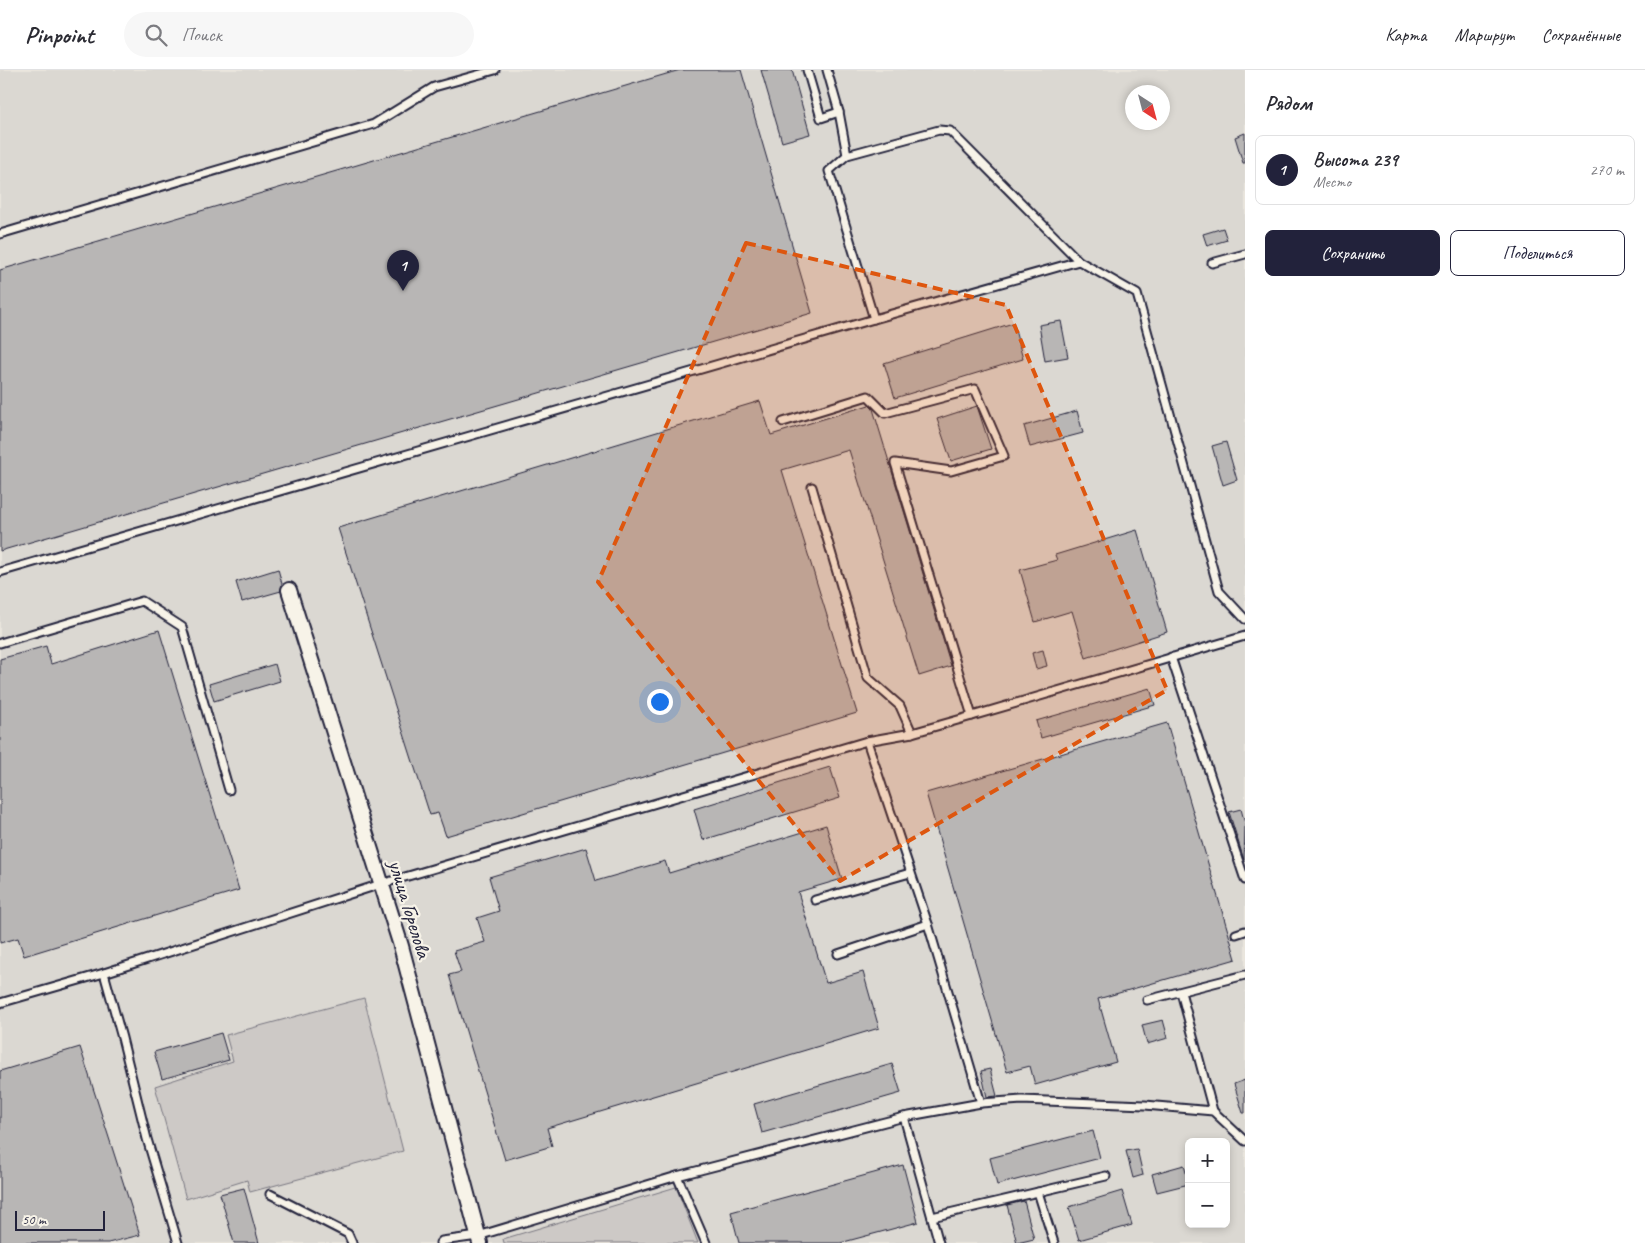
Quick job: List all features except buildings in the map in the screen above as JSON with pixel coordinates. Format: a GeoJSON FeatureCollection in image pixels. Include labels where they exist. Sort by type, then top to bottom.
{"type":"FeatureCollection","features":[{"type":"Feature","properties":{"kind":"street","name":"улица Горелова"},"geometry":{"type":"LineString","coordinates":[[289,590],[402,946],[479,1240]]}},
{"type":"Feature","properties":{"kind":"lane"},"geometry":{"type":"LineString","coordinates":[[0,234],[374,124],[434,87],[495,70]]}},
{"type":"Feature","properties":{"kind":"lane"},"geometry":{"type":"LineString","coordinates":[[807,70],[821,118],[839,112]]}},
{"type":"Feature","properties":{"kind":"lane"},"geometry":{"type":"LineString","coordinates":[[827,70],[839,112],[846,155]]}},
{"type":"Feature","properties":{"kind":"lane"},"geometry":{"type":"LineString","coordinates":[[874,318],[829,171],[846,155],[939,130],[950,131],[1079,261],[1137,294],[1219,592],[1245,619]]}},
{"type":"Feature","properties":{"kind":"lane"},"geometry":{"type":"LineString","coordinates":[[1212,263],[1245,254]]}},
{"type":"Feature","properties":{"kind":"lane"},"geometry":{"type":"LineString","coordinates":[[0,572],[874,318],[1079,261]]}},
{"type":"Feature","properties":{"kind":"lane"},"geometry":{"type":"LineString","coordinates":[[783,422],[868,396],[885,413],[975,389],[1004,456],[950,471],[895,463],[972,716]]}},
{"type":"Feature","properties":{"kind":"lane"},"geometry":{"type":"LineString","coordinates":[[812,487],[868,678],[900,706],[912,732]]}},
{"type":"Feature","properties":{"kind":"lane"},"geometry":{"type":"LineString","coordinates":[[0,642],[142,601],[182,627],[229,790]]}},
{"type":"Feature","properties":{"kind":"lane"},"geometry":{"type":"LineString","coordinates":[[0,1003],[104,973],[382,884],[867,741],[912,732],[972,716],[1245,636]]}},
{"type":"Feature","properties":{"kind":"lane"},"geometry":{"type":"LineString","coordinates":[[1171,657],[1245,880]]}},
{"type":"Feature","properties":{"kind":"lane"},"geometry":{"type":"LineString","coordinates":[[867,741],[928,924],[981,1103]]}},
{"type":"Feature","properties":{"kind":"lane"},"geometry":{"type":"LineString","coordinates":[[815,900],[910,873]]}},
{"type":"Feature","properties":{"kind":"lane"},"geometry":{"type":"LineString","coordinates":[[838,954],[928,924]]}},
{"type":"Feature","properties":{"kind":"lane"},"geometry":{"type":"LineString","coordinates":[[1236,934],[1245,931]]}},
{"type":"Feature","properties":{"kind":"lane"},"geometry":{"type":"LineString","coordinates":[[104,973],[147,1139],[178,1243]]}},
{"type":"Feature","properties":{"kind":"lane"},"geometry":{"type":"LineString","coordinates":[[1147,1000],[1245,975]]}},
{"type":"Feature","properties":{"kind":"lane"},"geometry":{"type":"LineString","coordinates":[[1181,992],[1213,1111],[1245,1141]]}},
{"type":"Feature","properties":{"kind":"lane"},"geometry":{"type":"LineString","coordinates":[[440,1243],[442,1240],[479,1240],[677,1176],[904,1117],[981,1103],[1032,1100],[1145,1105],[1213,1111]]}},
{"type":"Feature","properties":{"kind":"lane"},"geometry":{"type":"LineString","coordinates":[[904,1117],[940,1243]]}},
{"type":"Feature","properties":{"kind":"lane"},"geometry":{"type":"LineString","coordinates":[[677,1176],[706,1243]]}},
{"type":"Feature","properties":{"kind":"lane"},"geometry":{"type":"LineString","coordinates":[[932,1217],[1106,1176]]}},
{"type":"Feature","properties":{"kind":"lane"},"geometry":{"type":"LineString","coordinates":[[1038,1192],[1054,1243]]}},
{"type":"Feature","properties":{"kind":"lane"},"geometry":{"type":"LineString","coordinates":[[270,1194],[348,1234],[352,1243]]}},
{"type":"Feature","properties":{"kind":"highlighted area"},"geometry":{"type":"Polygon","coordinates":[[[746,243],[1006,305],[1167,690],[840,881],[598,582],[746,243]]]}},
{"type":"Feature","properties":{"kind":"shaded area"},"geometry":{"type":"Polygon","coordinates":[[[0,70],[1245,70],[1245,1243],[0,1243],[0,70]]]}},
{"type":"Feature","properties":{"kind":"shaded area"},"geometry":{"type":"Polygon","coordinates":[[[364,998],[403,1151],[250,1192],[247,1180],[186,1199],[155,1086],[233,1061],[226,1035],[364,998]]]}},
{"type":"Feature","properties":{"kind":"shaded area"},"geometry":{"type":"Polygon","coordinates":[[[676,1187],[698,1243],[504,1243],[503,1239],[676,1187]]]}},
{"type":"Feature","properties":{"kind":"place","name":"Высота 239"},"geometry":{"type":"Point","coordinates":[403,291]}}]}
